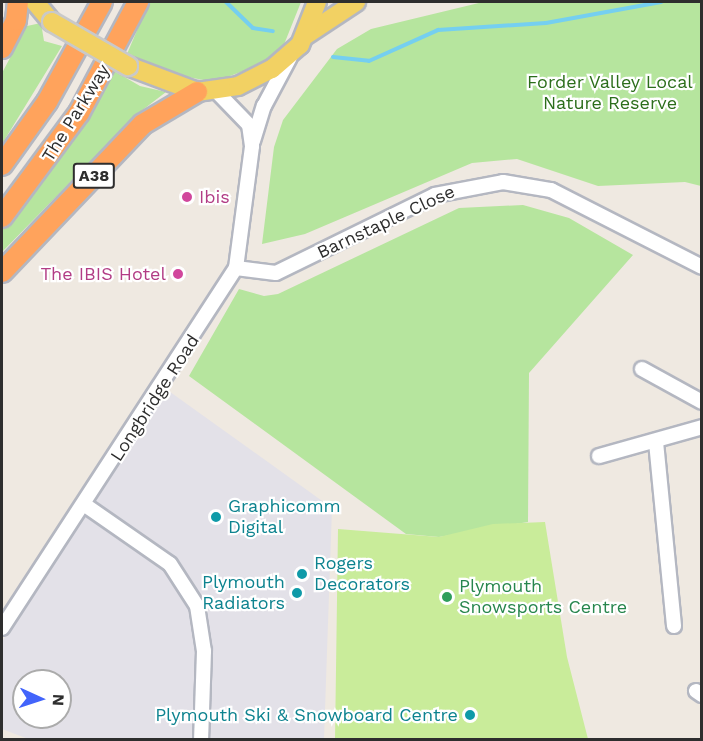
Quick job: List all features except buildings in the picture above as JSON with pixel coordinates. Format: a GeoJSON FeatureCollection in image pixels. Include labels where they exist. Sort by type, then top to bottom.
{"type":"FeatureCollection","features":[{"type":"Feature","properties":{"kind":"highway"},"geometry":{"type":"LineString","coordinates":[[2,48],[16,20],[18,2]]}},
{"type":"Feature","properties":{"kind":"highway","name":"The Parkway"},"geometry":{"type":"LineString","coordinates":[[2,165],[47,102],[102,2]]}},
{"type":"Feature","properties":{"kind":"highway","name":"The Parkway"},"geometry":{"type":"LineString","coordinates":[[2,217],[79,113],[138,2]]}},
{"type":"Feature","properties":{"kind":"highway","name":"A38"},"geometry":{"type":"LineString","coordinates":[[2,272],[143,124],[206,92]]}},
{"type":"Feature","properties":{"kind":"main road"},"geometry":{"type":"LineString","coordinates":[[35,2],[52,22],[128,66],[206,92],[255,79],[294,51],[306,35],[317,2]]}},
{"type":"Feature","properties":{"kind":"main road"},"geometry":{"type":"LineString","coordinates":[[306,35],[356,2]]}},
{"type":"Feature","properties":{"kind":"street","name":"Longbridge Road"},"geometry":{"type":"LineString","coordinates":[[2,628],[85,505],[236,268],[252,146],[264,105],[294,51]]}},
{"type":"Feature","properties":{"kind":"street","name":"Longbridge Road"},"geometry":{"type":"LineString","coordinates":[[206,92],[249,125],[252,146]]}},
{"type":"Feature","properties":{"kind":"street","name":"Barnstaple Close"},"geometry":{"type":"LineString","coordinates":[[236,268],[276,273],[435,195],[503,182],[551,190],[702,267]]}},
{"type":"Feature","properties":{"kind":"street"},"geometry":{"type":"LineString","coordinates":[[642,369],[702,402]]}},
{"type":"Feature","properties":{"kind":"street"},"geometry":{"type":"LineString","coordinates":[[599,456],[656,442],[702,427]]}},
{"type":"Feature","properties":{"kind":"street"},"geometry":{"type":"LineString","coordinates":[[656,442],[674,626]]}},
{"type":"Feature","properties":{"kind":"street"},"geometry":{"type":"LineString","coordinates":[[85,505],[170,564],[197,606],[204,651],[201,740]]}},
{"type":"Feature","properties":{"kind":"shaded area"},"geometry":{"type":"Polygon","coordinates":[[[152,379],[332,508],[324,739],[31,740],[2,729],[2,642],[152,379]]]}},
{"type":"Feature","properties":{"kind":"green space"},"geometry":{"type":"Polygon","coordinates":[[[149,2],[301,2],[283,47],[265,63],[214,82],[161,72],[127,54],[149,2]]]}},
{"type":"Feature","properties":{"kind":"green space","name":"Forder Valley Local Nature Reserve"},"geometry":{"type":"Polygon","coordinates":[[[483,2],[701,2],[701,186],[685,182],[598,186],[517,159],[472,163],[305,234],[262,244],[274,147],[283,120],[337,49],[371,29],[483,2]]]}},
{"type":"Feature","properties":{"kind":"green space"},"geometry":{"type":"Polygon","coordinates":[[[41,23],[44,41],[62,46],[2,144],[2,73],[27,26],[41,23]]]}},
{"type":"Feature","properties":{"kind":"green space"},"geometry":{"type":"Polygon","coordinates":[[[109,68],[140,86],[166,92],[136,115],[2,252],[2,220],[109,68]]]}},
{"type":"Feature","properties":{"kind":"green space"},"geometry":{"type":"Polygon","coordinates":[[[523,205],[569,218],[633,255],[529,373],[528,522],[439,537],[406,534],[189,376],[239,289],[264,296],[278,294],[459,208],[523,205]]]}},
{"type":"Feature","properties":{"kind":"green space","name":"Plymouth Snowsports Centre"},"geometry":{"type":"Polygon","coordinates":[[[545,522],[567,657],[588,739],[335,739],[338,529],[439,537],[493,524],[545,522]]]}},
{"type":"Feature","properties":{"kind":"waterway"},"geometry":{"type":"LineString","coordinates":[[226,2],[253,28],[273,31]]}},
{"type":"Feature","properties":{"kind":"waterway"},"geometry":{"type":"LineString","coordinates":[[333,57],[369,61],[438,30],[546,23],[661,2]]}},
{"type":"Feature","properties":{"kind":"place","name":"Ibis"},"geometry":{"type":"Point","coordinates":[187,197]}},
{"type":"Feature","properties":{"kind":"place","name":"The IBIS Hotel"},"geometry":{"type":"Point","coordinates":[178,274]}},
{"type":"Feature","properties":{"kind":"place","name":"Graphicomm Digital"},"geometry":{"type":"Point","coordinates":[216,517]}},
{"type":"Feature","properties":{"kind":"place","name":"Rogers Decorators"},"geometry":{"type":"Point","coordinates":[302,574]}},
{"type":"Feature","properties":{"kind":"place","name":"Plymouth Radiators"},"geometry":{"type":"Point","coordinates":[297,593]}},
{"type":"Feature","properties":{"kind":"place","name":"Plymouth Snowsports Centre"},"geometry":{"type":"Point","coordinates":[447,597]}},
{"type":"Feature","properties":{"kind":"place","name":"Plymouth Ski & Snowboard Centre"},"geometry":{"type":"Point","coordinates":[470,715]}}]}
